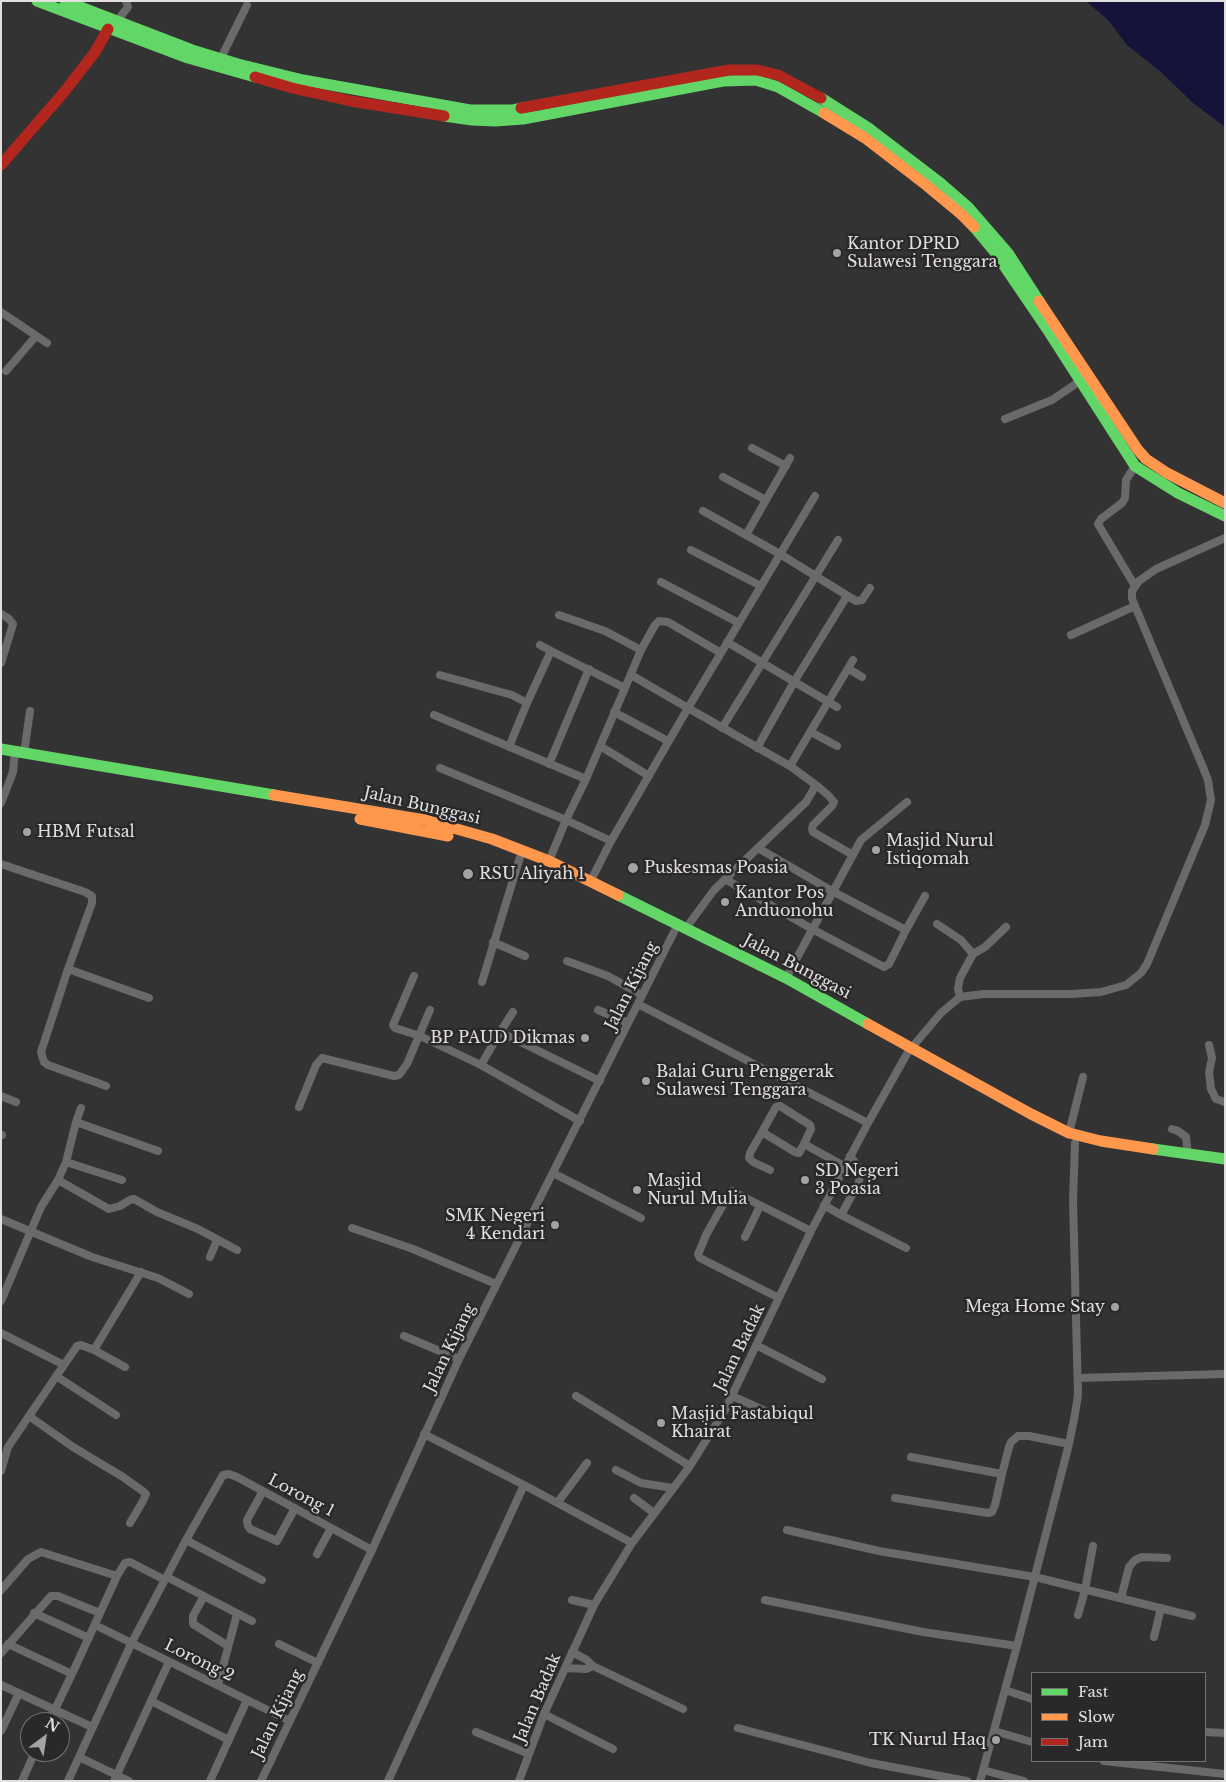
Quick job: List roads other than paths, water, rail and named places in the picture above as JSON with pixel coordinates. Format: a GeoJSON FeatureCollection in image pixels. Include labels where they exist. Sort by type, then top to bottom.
{"type":"FeatureCollection","features":[{"type":"Feature","properties":{"kind":"main road"},"geometry":{"type":"LineString","coordinates":[[37,1],[113,25],[190,54],[292,88],[470,110],[499,111],[704,74],[742,69],[768,72],[792,82],[957,197],[991,232],[1008,253],[1129,438],[1146,459],[1167,473],[1225,503]]}},
{"type":"Feature","properties":{"kind":"main road"},"geometry":{"type":"LineString","coordinates":[[65,1],[113,25]]}},
{"type":"Feature","properties":{"kind":"main road"},"geometry":{"type":"LineString","coordinates":[[1,165],[96,52],[113,25]]}},
{"type":"Feature","properties":{"kind":"main road"},"geometry":{"type":"LineString","coordinates":[[190,54],[303,80],[352,95]]}},
{"type":"Feature","properties":{"kind":"main road"},"geometry":{"type":"LineString","coordinates":[[862,131],[961,214],[981,234],[1043,324],[1135,466],[1178,493],[1225,516]]}},
{"type":"Feature","properties":{"kind":"main road","name":"Jalan Bunggasi"},"geometry":{"type":"LineString","coordinates":[[1,749],[18,755],[333,808],[492,839],[549,861],[590,882],[674,932],[910,1050]]}},
{"type":"Feature","properties":{"kind":"main road","name":"Jalan Bunggasi"},"geometry":{"type":"LineString","coordinates":[[1,759],[18,755]]}},
{"type":"Feature","properties":{"kind":"main road","name":"Jalan Bunggasi"},"geometry":{"type":"LineString","coordinates":[[423,825],[520,857],[686,928],[786,978],[910,1050]]}},
{"type":"Feature","properties":{"kind":"main road"},"geometry":{"type":"LineString","coordinates":[[910,1050],[1069,1133],[1101,1146],[1225,1169]]}},
{"type":"Feature","properties":{"kind":"main road"},"geometry":{"type":"LineString","coordinates":[[910,1050],[1026,1120],[1075,1144],[1225,1159]]}},
{"type":"Feature","properties":{"kind":"street"},"geometry":{"type":"LineString","coordinates":[[113,25],[128,7],[126,1]]}},
{"type":"Feature","properties":{"kind":"street"},"geometry":{"type":"LineString","coordinates":[[220,60],[247,5]]}},
{"type":"Feature","properties":{"kind":"street"},"geometry":{"type":"LineString","coordinates":[[1,312],[47,344]]}},
{"type":"Feature","properties":{"kind":"street"},"geometry":{"type":"LineString","coordinates":[[6,371],[36,336]]}},
{"type":"Feature","properties":{"kind":"street"},"geometry":{"type":"LineString","coordinates":[[1005,419],[1052,400],[1080,381]]}},
{"type":"Feature","properties":{"kind":"street"},"geometry":{"type":"LineString","coordinates":[[752,448],[786,466]]}},
{"type":"Feature","properties":{"kind":"street"},"geometry":{"type":"LineString","coordinates":[[746,535],[790,458]]}},
{"type":"Feature","properties":{"kind":"street"},"geometry":{"type":"LineString","coordinates":[[1135,466],[1126,480],[1125,498],[1122,503],[1101,519],[1098,524],[1135,586]]}},
{"type":"Feature","properties":{"kind":"street"},"geometry":{"type":"LineString","coordinates":[[723,477],[766,500]]}},
{"type":"Feature","properties":{"kind":"street"},"geometry":{"type":"LineString","coordinates":[[590,882],[668,741],[816,496]]}},
{"type":"Feature","properties":{"kind":"street"},"geometry":{"type":"LineString","coordinates":[[703,511],[780,554],[856,601],[861,601],[870,588]]}},
{"type":"Feature","properties":{"kind":"street"},"geometry":{"type":"LineString","coordinates":[[1006,927],[985,947],[973,954],[960,978],[958,989],[960,997],[984,994],[1061,995],[1101,992],[1126,985],[1141,973],[1148,964],[1205,825],[1211,800],[1208,780],[1135,606],[1132,594],[1135,586],[1144,576],[1225,538]]}},
{"type":"Feature","properties":{"kind":"street"},"geometry":{"type":"LineString","coordinates":[[722,728],[838,540]]}},
{"type":"Feature","properties":{"kind":"street"},"geometry":{"type":"LineString","coordinates":[[691,550],[761,586]]}},
{"type":"Feature","properties":{"kind":"street"},"geometry":{"type":"LineString","coordinates":[[660,582],[738,623]]}},
{"type":"Feature","properties":{"kind":"street"},"geometry":{"type":"LineString","coordinates":[[757,748],[794,682],[847,596]]}},
{"type":"Feature","properties":{"kind":"street"},"geometry":{"type":"LineString","coordinates":[[1071,635],[1135,606]]}},
{"type":"Feature","properties":{"kind":"street"},"geometry":{"type":"LineString","coordinates":[[1,614],[13,624],[1,663]]}},
{"type":"Feature","properties":{"kind":"street"},"geometry":{"type":"LineString","coordinates":[[559,615],[605,631],[641,650]]}},
{"type":"Feature","properties":{"kind":"street"},"geometry":{"type":"LineString","coordinates":[[549,861],[641,650],[655,625],[661,620],[692,635],[721,653]]}},
{"type":"Feature","properties":{"kind":"street"},"geometry":{"type":"LineString","coordinates":[[727,642],[837,707]]}},
{"type":"Feature","properties":{"kind":"street"},"geometry":{"type":"LineString","coordinates":[[540,645],[625,688]]}},
{"type":"Feature","properties":{"kind":"street"},"geometry":{"type":"LineString","coordinates":[[509,747],[552,650]]}},
{"type":"Feature","properties":{"kind":"street"},"geometry":{"type":"LineString","coordinates":[[790,766],[854,660]]}},
{"type":"Feature","properties":{"kind":"street"},"geometry":{"type":"LineString","coordinates":[[549,764],[589,669]]}},
{"type":"Feature","properties":{"kind":"street"},"geometry":{"type":"LineString","coordinates":[[849,669],[862,677]]}},
{"type":"Feature","properties":{"kind":"street"},"geometry":{"type":"LineString","coordinates":[[440,675],[512,695],[527,703]]}},
{"type":"Feature","properties":{"kind":"street"},"geometry":{"type":"LineString","coordinates":[[631,675],[790,766],[816,785],[834,802],[813,825],[813,832],[853,855]]}},
{"type":"Feature","properties":{"kind":"street"},"geometry":{"type":"LineString","coordinates":[[1,803],[13,772],[30,712]]}},
{"type":"Feature","properties":{"kind":"street"},"geometry":{"type":"LineString","coordinates":[[614,712],[668,741]]}},
{"type":"Feature","properties":{"kind":"street"},"geometry":{"type":"LineString","coordinates":[[434,715],[586,779]]}},
{"type":"Feature","properties":{"kind":"street"},"geometry":{"type":"LineString","coordinates":[[811,732],[837,746]]}},
{"type":"Feature","properties":{"kind":"street"},"geometry":{"type":"LineString","coordinates":[[600,746],[649,776]]}},
{"type":"Feature","properties":{"kind":"street"},"geometry":{"type":"LineString","coordinates":[[440,768],[566,820],[611,841]]}},
{"type":"Feature","properties":{"kind":"street"},"geometry":{"type":"LineString","coordinates":[[686,928],[707,898],[806,802],[816,785]]}},
{"type":"Feature","properties":{"kind":"street"},"geometry":{"type":"LineString","coordinates":[[786,978],[832,890],[864,837],[907,802]]}},
{"type":"Feature","properties":{"kind":"street"},"geometry":{"type":"LineString","coordinates":[[758,848],[906,930]]}},
{"type":"Feature","properties":{"kind":"street"},"geometry":{"type":"LineString","coordinates":[[482,982],[520,857]]}},
{"type":"Feature","properties":{"kind":"street"},"geometry":{"type":"LineString","coordinates":[[1,864],[92,896],[92,903],[41,1052],[42,1058],[48,1065],[106,1086]]}},
{"type":"Feature","properties":{"kind":"street"},"geometry":{"type":"LineString","coordinates":[[725,879],[812,929],[885,967],[889,964],[925,896]]}},
{"type":"Feature","properties":{"kind":"street"},"geometry":{"type":"LineString","coordinates":[[937,924],[966,944],[973,954]]}},
{"type":"Feature","properties":{"kind":"street","name":"Jalan Kijang"},"geometry":{"type":"LineString","coordinates":[[260,1781],[372,1550],[459,1359],[674,932]]}},
{"type":"Feature","properties":{"kind":"street"},"geometry":{"type":"LineString","coordinates":[[493,942],[525,956]]}},
{"type":"Feature","properties":{"kind":"street"},"geometry":{"type":"LineString","coordinates":[[567,960],[608,976],[642,995]]}},
{"type":"Feature","properties":{"kind":"street"},"geometry":{"type":"LineString","coordinates":[[68,969],[150,998]]}},
{"type":"Feature","properties":{"kind":"street"},"geometry":{"type":"LineString","coordinates":[[414,976],[393,1025],[395,1028],[420,1036],[481,1065],[580,1121]]}},
{"type":"Feature","properties":{"kind":"street","name":"Jalan Badak"},"geometry":{"type":"LineString","coordinates":[[519,1781],[544,1714],[594,1605],[632,1543],[690,1466],[732,1396],[844,1166],[910,1050],[948,1006],[960,997]]}},
{"type":"Feature","properties":{"kind":"street"},"geometry":{"type":"LineString","coordinates":[[638,1004],[868,1123]]}},
{"type":"Feature","properties":{"kind":"street"},"geometry":{"type":"LineString","coordinates":[[300,1107],[320,1059],[326,1058],[397,1076],[406,1064],[420,1036],[430,1010]]}},
{"type":"Feature","properties":{"kind":"street"},"geometry":{"type":"LineString","coordinates":[[598,1010],[628,1023]]}},
{"type":"Feature","properties":{"kind":"street"},"geometry":{"type":"LineString","coordinates":[[481,1065],[513,1012]]}},
{"type":"Feature","properties":{"kind":"street"},"geometry":{"type":"LineString","coordinates":[[500,1032],[600,1081]]}},
{"type":"Feature","properties":{"kind":"street"},"geometry":{"type":"LineString","coordinates":[[1209,1045],[1212,1058],[1209,1072],[1212,1089],[1216,1098],[1225,1102]]}},
{"type":"Feature","properties":{"kind":"street"},"geometry":{"type":"LineString","coordinates":[[1069,1133],[1083,1077]]}},
{"type":"Feature","properties":{"kind":"street"},"geometry":{"type":"LineString","coordinates":[[1,1096],[16,1102]]}},
{"type":"Feature","properties":{"kind":"street"},"geometry":{"type":"LineString","coordinates":[[762,1132],[799,1153],[810,1131],[810,1125],[780,1106],[776,1107],[750,1153],[749,1158],[770,1170]]}},
{"type":"Feature","properties":{"kind":"street"},"geometry":{"type":"LineString","coordinates":[[1,1301],[30,1230],[66,1162],[81,1108]]}},
{"type":"Feature","properties":{"kind":"street"},"geometry":{"type":"LineString","coordinates":[[76,1122],[158,1151]]}},
{"type":"Feature","properties":{"kind":"street"},"geometry":{"type":"LineString","coordinates":[[1172,1129],[1186,1137],[1188,1154]]}},
{"type":"Feature","properties":{"kind":"street"},"geometry":{"type":"LineString","coordinates":[[804,1144],[844,1166]]}},
{"type":"Feature","properties":{"kind":"street"},"geometry":{"type":"LineString","coordinates":[[980,1781],[1069,1444],[1078,1395],[1074,1200],[1075,1144]]}},
{"type":"Feature","properties":{"kind":"street"},"geometry":{"type":"LineString","coordinates":[[841,1216],[859,1182],[858,1165],[850,1156]]}},
{"type":"Feature","properties":{"kind":"street"},"geometry":{"type":"LineString","coordinates":[[66,1162],[122,1180]]}},
{"type":"Feature","properties":{"kind":"street"},"geometry":{"type":"LineString","coordinates":[[553,1173],[641,1218]]}},
{"type":"Feature","properties":{"kind":"street"},"geometry":{"type":"LineString","coordinates":[[58,1180],[109,1209],[134,1200],[198,1229],[237,1250]]}},
{"type":"Feature","properties":{"kind":"street"},"geometry":{"type":"LineString","coordinates":[[779,1298],[708,1264],[699,1256],[706,1235],[730,1192],[736,1193],[811,1231]]}},
{"type":"Feature","properties":{"kind":"street"},"geometry":{"type":"LineString","coordinates":[[824,1205],[841,1216],[906,1248]]}},
{"type":"Feature","properties":{"kind":"street"},"geometry":{"type":"LineString","coordinates":[[745,1237],[760,1206]]}},
{"type":"Feature","properties":{"kind":"street"},"geometry":{"type":"LineString","coordinates":[[1,1218],[92,1257],[158,1278],[189,1294]]}},
{"type":"Feature","properties":{"kind":"street"},"geometry":{"type":"LineString","coordinates":[[352,1228],[413,1249],[496,1284]]}},
{"type":"Feature","properties":{"kind":"street"},"geometry":{"type":"LineString","coordinates":[[210,1257],[217,1240]]}},
{"type":"Feature","properties":{"kind":"street"},"geometry":{"type":"LineString","coordinates":[[94,1350],[141,1272]]}},
{"type":"Feature","properties":{"kind":"street"},"geometry":{"type":"LineString","coordinates":[[1,1332],[64,1365]]}},
{"type":"Feature","properties":{"kind":"street"},"geometry":{"type":"LineString","coordinates":[[404,1336],[459,1359]]}},
{"type":"Feature","properties":{"kind":"street"},"geometry":{"type":"LineString","coordinates":[[1,1471],[8,1447],[77,1346],[81,1345],[94,1350],[126,1367]]}},
{"type":"Feature","properties":{"kind":"street"},"geometry":{"type":"LineString","coordinates":[[756,1345],[822,1379]]}},
{"type":"Feature","properties":{"kind":"street"},"geometry":{"type":"LineString","coordinates":[[1078,1378],[1225,1374]]}},
{"type":"Feature","properties":{"kind":"street"},"geometry":{"type":"LineString","coordinates":[[56,1376],[116,1415]]}},
{"type":"Feature","properties":{"kind":"street"},"geometry":{"type":"LineString","coordinates":[[576,1396],[690,1466]]}},
{"type":"Feature","properties":{"kind":"street"},"geometry":{"type":"LineString","coordinates":[[732,1396],[770,1413]]}},
{"type":"Feature","properties":{"kind":"street"},"geometry":{"type":"LineString","coordinates":[[29,1416],[73,1447],[123,1476],[146,1494],[130,1523]]}},
{"type":"Feature","properties":{"kind":"street"},"geometry":{"type":"LineString","coordinates":[[424,1434],[558,1502],[632,1543]]}},
{"type":"Feature","properties":{"kind":"street"},"geometry":{"type":"LineString","coordinates":[[895,1498],[988,1513],[992,1512],[1011,1442],[1018,1436],[1029,1436],[1069,1444]]}},
{"type":"Feature","properties":{"kind":"street"},"geometry":{"type":"LineString","coordinates":[[911,1457],[1002,1474]]}},
{"type":"Feature","properties":{"kind":"street"},"geometry":{"type":"LineString","coordinates":[[558,1502],[587,1463]]}},
{"type":"Feature","properties":{"kind":"street"},"geometry":{"type":"LineString","coordinates":[[616,1470],[641,1483],[673,1488]]}},
{"type":"Feature","properties":{"kind":"street","name":"Lorong 1"},"geometry":{"type":"LineString","coordinates":[[186,1540],[219,1480],[223,1475],[229,1474],[372,1550]]}},
{"type":"Feature","properties":{"kind":"street"},"geometry":{"type":"LineString","coordinates":[[388,1781],[524,1485]]}},
{"type":"Feature","properties":{"kind":"street"},"geometry":{"type":"LineString","coordinates":[[263,1492],[247,1523],[250,1529],[266,1538],[278,1540],[294,1508]]}},
{"type":"Feature","properties":{"kind":"street"},"geometry":{"type":"LineString","coordinates":[[634,1498],[654,1513]]}},
{"type":"Feature","properties":{"kind":"street"},"geometry":{"type":"LineString","coordinates":[[317,1554],[331,1528]]}},
{"type":"Feature","properties":{"kind":"street"},"geometry":{"type":"LineString","coordinates":[[787,1530],[887,1553],[1035,1577],[1192,1616]]}},
{"type":"Feature","properties":{"kind":"street"},"geometry":{"type":"LineString","coordinates":[[68,1781],[132,1642],[186,1540],[262,1580]]}},
{"type":"Feature","properties":{"kind":"street"},"geometry":{"type":"LineString","coordinates":[[1078,1615],[1085,1590],[1093,1546]]}},
{"type":"Feature","properties":{"kind":"street"},"geometry":{"type":"LineString","coordinates":[[1,1590],[28,1559],[40,1552],[117,1576]]}},
{"type":"Feature","properties":{"kind":"street"},"geometry":{"type":"LineString","coordinates":[[1121,1598],[1129,1567],[1135,1560],[1142,1557],[1167,1558]]}},
{"type":"Feature","properties":{"kind":"street"},"geometry":{"type":"LineString","coordinates":[[54,1710],[117,1576],[125,1563],[130,1562],[166,1578],[252,1621]]}},
{"type":"Feature","properties":{"kind":"street"},"geometry":{"type":"LineString","coordinates":[[1,1653],[34,1613],[51,1596],[58,1596],[100,1613]]}},
{"type":"Feature","properties":{"kind":"street"},"geometry":{"type":"LineString","coordinates":[[204,1596],[193,1616],[193,1624],[228,1646]]}},
{"type":"Feature","properties":{"kind":"street"},"geometry":{"type":"LineString","coordinates":[[572,1600],[594,1605]]}},
{"type":"Feature","properties":{"kind":"street"},"geometry":{"type":"LineString","coordinates":[[764,1600],[923,1632],[1017,1646]]}},
{"type":"Feature","properties":{"kind":"street"},"geometry":{"type":"LineString","coordinates":[[1154,1636],[1161,1608]]}},
{"type":"Feature","properties":{"kind":"street"},"geometry":{"type":"LineString","coordinates":[[34,1613],[89,1638]]}},
{"type":"Feature","properties":{"kind":"street"},"geometry":{"type":"LineString","coordinates":[[218,1685],[237,1614]]}},
{"type":"Feature","properties":{"kind":"street","name":"Lorong 2"},"geometry":{"type":"LineString","coordinates":[[95,1625],[290,1721]]}},
{"type":"Feature","properties":{"kind":"street"},"geometry":{"type":"LineString","coordinates":[[8,1644],[72,1674]]}},
{"type":"Feature","properties":{"kind":"street"},"geometry":{"type":"LineString","coordinates":[[279,1644],[318,1663]]}},
{"type":"Feature","properties":{"kind":"street"},"geometry":{"type":"LineString","coordinates":[[572,1652],[587,1660],[593,1666],[683,1709]]}},
{"type":"Feature","properties":{"kind":"street"},"geometry":{"type":"LineString","coordinates":[[115,1778],[169,1662]]}},
{"type":"Feature","properties":{"kind":"street"},"geometry":{"type":"LineString","coordinates":[[566,1668],[593,1666]]}},
{"type":"Feature","properties":{"kind":"street"},"geometry":{"type":"LineString","coordinates":[[1,1685],[92,1727]]}},
{"type":"Feature","properties":{"kind":"street"},"geometry":{"type":"LineString","coordinates":[[1005,1690],[1031,1699]]}},
{"type":"Feature","properties":{"kind":"street"},"geometry":{"type":"LineString","coordinates":[[1,1731],[19,1693]]}},
{"type":"Feature","properties":{"kind":"street"},"geometry":{"type":"LineString","coordinates":[[210,1781],[247,1700]]}},
{"type":"Feature","properties":{"kind":"street"},"geometry":{"type":"LineString","coordinates":[[151,1701],[230,1740]]}},
{"type":"Feature","properties":{"kind":"street"},"geometry":{"type":"LineString","coordinates":[[544,1714],[613,1749]]}},
{"type":"Feature","properties":{"kind":"street"},"geometry":{"type":"LineString","coordinates":[[738,1728],[871,1762],[967,1781]]}},
{"type":"Feature","properties":{"kind":"street"},"geometry":{"type":"LineString","coordinates":[[994,1731],[1031,1742]]}},
{"type":"Feature","properties":{"kind":"street"},"geometry":{"type":"LineString","coordinates":[[476,1732],[529,1754]]}},
{"type":"Feature","properties":{"kind":"street"},"geometry":{"type":"LineString","coordinates":[[1206,1732],[1225,1733]]}},
{"type":"Feature","properties":{"kind":"street"},"geometry":{"type":"LineString","coordinates":[[79,1758],[115,1778],[129,1781]]}},
{"type":"Feature","properties":{"kind":"street"},"geometry":{"type":"LineString","coordinates":[[22,1781],[31,1762]]}},
{"type":"Feature","properties":{"kind":"street"},"geometry":{"type":"LineString","coordinates":[[1113,1762],[1225,1774]]}},
{"type":"Feature","properties":{"kind":"street"},"geometry":{"type":"LineString","coordinates":[[982,1770],[1024,1781]]}},
{"type":"Feature","properties":{"kind":"place","name":"Kantor DPRD Sulawesi Tenggara"},"geometry":{"type":"Point","coordinates":[837,253]}},
{"type":"Feature","properties":{"kind":"place","name":"HBM Futsal"},"geometry":{"type":"Point","coordinates":[27,832]}},
{"type":"Feature","properties":{"kind":"place","name":"Masjid Nurul Istiqomah"},"geometry":{"type":"Point","coordinates":[876,850]}},
{"type":"Feature","properties":{"kind":"place","name":"Puskesmas Poasia"},"geometry":{"type":"Point","coordinates":[633,868]}},
{"type":"Feature","properties":{"kind":"place","name":"RSU Aliyah 1"},"geometry":{"type":"Point","coordinates":[468,874]}},
{"type":"Feature","properties":{"kind":"place","name":"Kantor Pos Anduonohu"},"geometry":{"type":"Point","coordinates":[725,902]}},
{"type":"Feature","properties":{"kind":"place","name":"BP PAUD Dikmas"},"geometry":{"type":"Point","coordinates":[585,1038]}},
{"type":"Feature","properties":{"kind":"place","name":"Balai Guru Penggerak Sulawesi Tenggara"},"geometry":{"type":"Point","coordinates":[646,1081]}},
{"type":"Feature","properties":{"kind":"place","name":"SD Negeri 3 Poasia"},"geometry":{"type":"Point","coordinates":[805,1180]}},
{"type":"Feature","properties":{"kind":"place","name":"Masjid Nurul Mulia"},"geometry":{"type":"Point","coordinates":[637,1190]}},
{"type":"Feature","properties":{"kind":"place","name":"SMK Negeri 4 Kendari"},"geometry":{"type":"Point","coordinates":[555,1225]}},
{"type":"Feature","properties":{"kind":"place","name":"Mega Home Stay"},"geometry":{"type":"Point","coordinates":[1115,1307]}},
{"type":"Feature","properties":{"kind":"place","name":"Masjid Fastabiqul Khairat"},"geometry":{"type":"Point","coordinates":[661,1423]}},
{"type":"Feature","properties":{"kind":"place","name":"TK Nurul Haq"},"geometry":{"type":"Point","coordinates":[996,1740]}}]}
